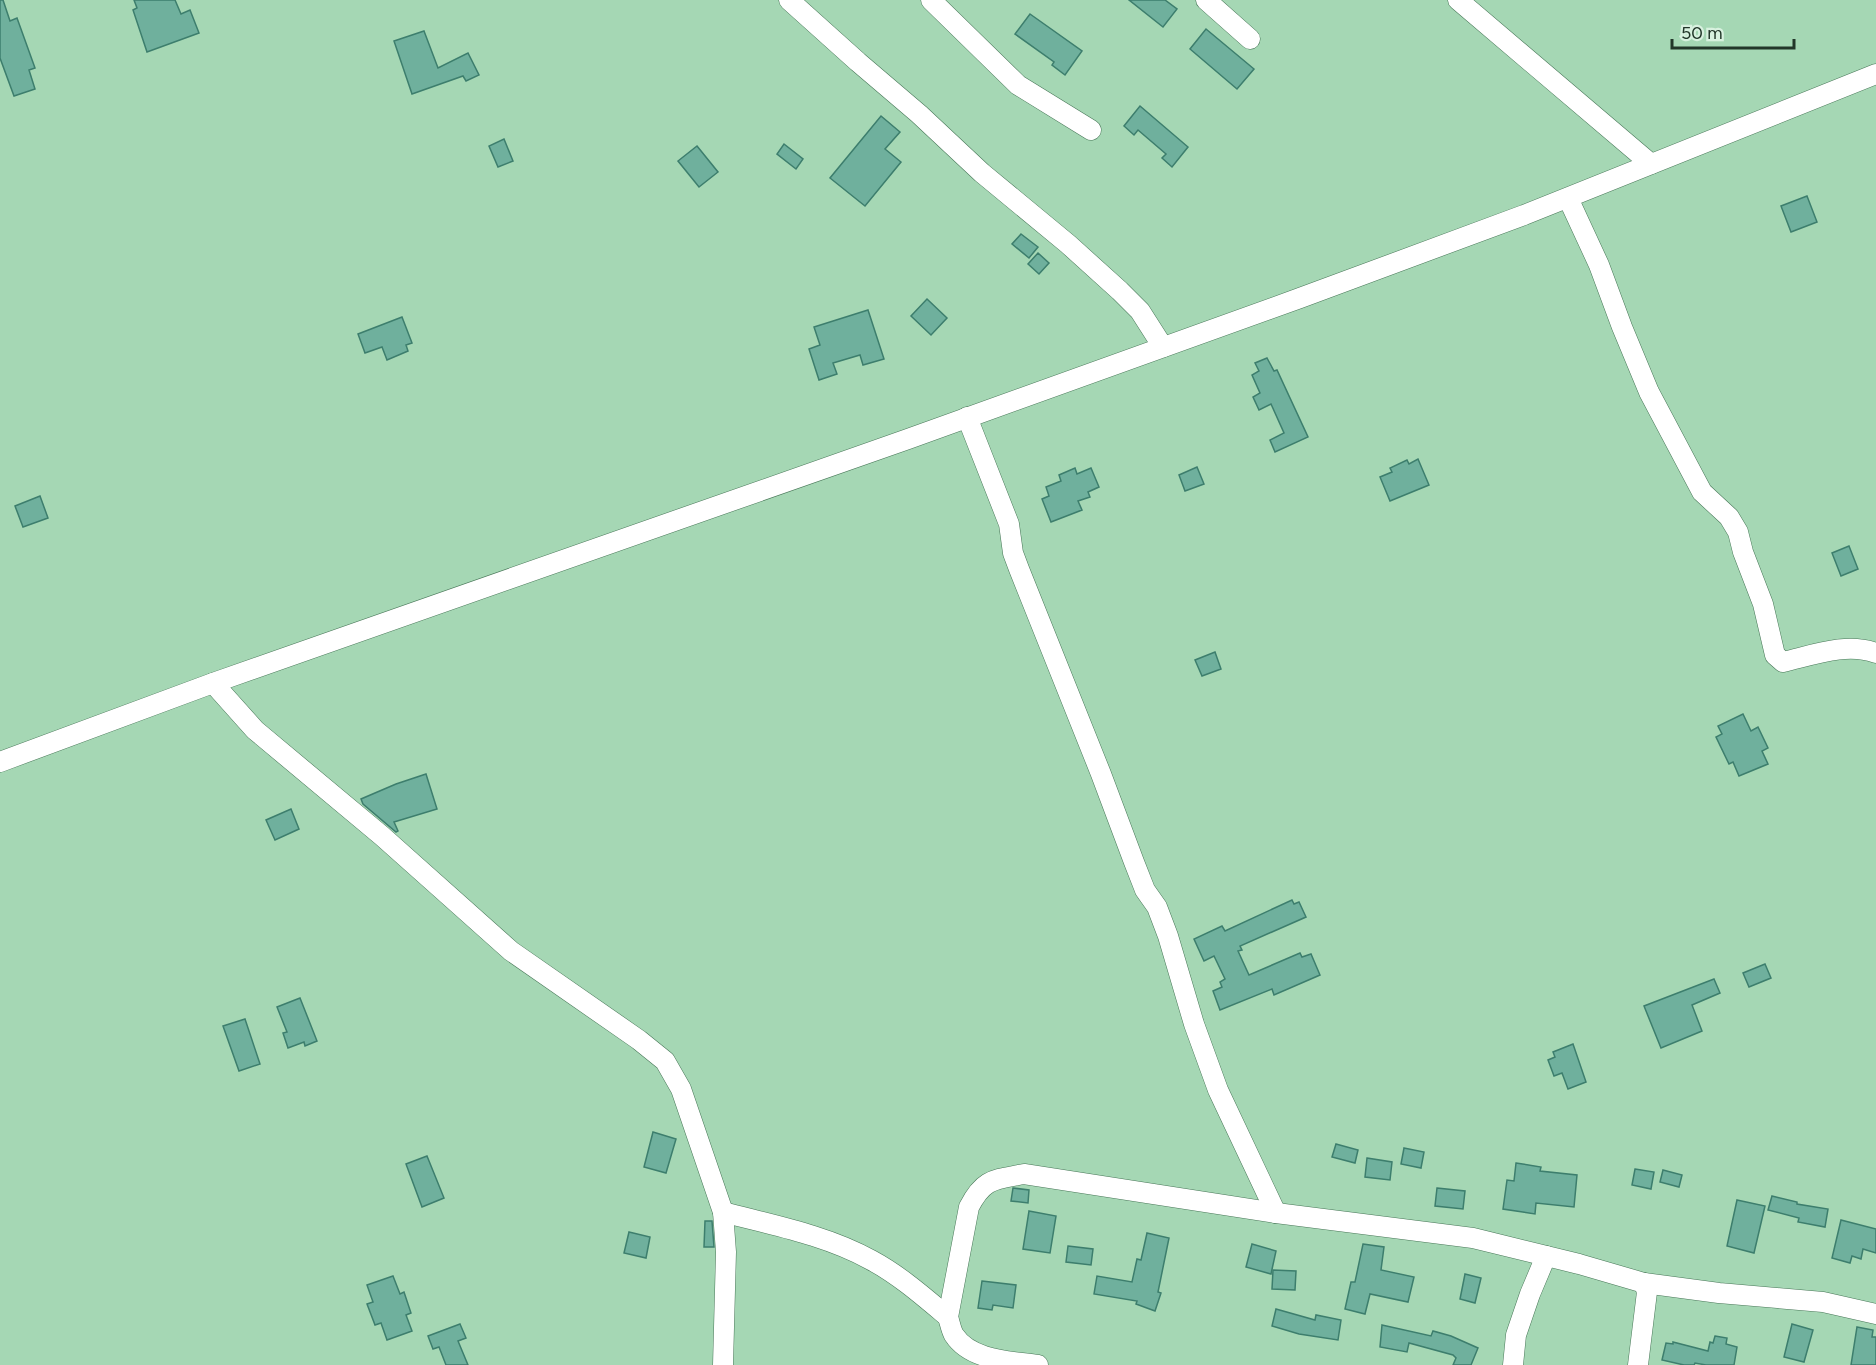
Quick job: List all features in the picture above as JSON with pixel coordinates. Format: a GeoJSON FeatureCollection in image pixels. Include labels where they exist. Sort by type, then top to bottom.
{"type":"FeatureCollection","features":[{"type":"Feature","properties":{"kind":"street"},"geometry":{"type":"LineString","coordinates":[[789,0],[919,114],[982,173],[1068,244],[1120,291],[1140,311],[1163,347]]}},
{"type":"Feature","properties":{"kind":"street"},"geometry":{"type":"LineString","coordinates":[[931,0],[1018,85],[1091,130]]}},
{"type":"Feature","properties":{"kind":"street"},"geometry":{"type":"LineString","coordinates":[[1206,0],[1250,39]]}},
{"type":"Feature","properties":{"kind":"street"},"geometry":{"type":"LineString","coordinates":[[1458,0],[1651,164]]}},
{"type":"Feature","properties":{"kind":"street"},"geometry":{"type":"LineString","coordinates":[[0,762],[213,683],[1163,347],[1568,198],[1876,74]]}},
{"type":"Feature","properties":{"kind":"street"},"geometry":{"type":"LineString","coordinates":[[1568,198],[1599,264],[1649,392],[1702,492],[1729,517],[1738,532],[1750,573],[1763,604],[1775,655],[1783,662],[1815,653],[1841,650],[1864,648],[1876,653]]}},
{"type":"Feature","properties":{"kind":"street"},"geometry":{"type":"LineString","coordinates":[[967,417],[1009,524],[1013,553],[1019,569],[1145,890],[1157,907],[1168,936],[1194,1024],[1218,1090],[1276,1213]]}},
{"type":"Feature","properties":{"kind":"street"},"geometry":{"type":"LineString","coordinates":[[213,683],[255,730],[382,836],[511,951],[664,1060],[681,1089],[723,1212],[726,1252],[723,1365]]}},
{"type":"Feature","properties":{"kind":"street"},"geometry":{"type":"LineString","coordinates":[[1038,1365],[987,1357],[974,1352],[953,1334],[948,1317],[969,1207],[977,1191],[988,1182],[1024,1174],[1276,1213],[1473,1238],[1644,1283],[1719,1293],[1823,1302],[1876,1314]]}},
{"type":"Feature","properties":{"kind":"street"},"geometry":{"type":"LineString","coordinates":[[723,1212],[834,1243],[870,1259],[902,1278],[948,1317]]}},
{"type":"Feature","properties":{"kind":"street"},"geometry":{"type":"LineString","coordinates":[[1513,1365],[1516,1335],[1546,1256]]}},
{"type":"Feature","properties":{"kind":"street"},"geometry":{"type":"LineString","coordinates":[[1638,1365],[1647,1292],[1644,1283]]}},
{"type":"Feature","properties":{"kind":"building"},"geometry":{"type":"Polygon","coordinates":[[[0,0],[3,0],[10,21],[17,18],[35,68],[29,70],[35,89],[14,96],[0,58],[0,0]]]}},
{"type":"Feature","properties":{"kind":"building"},"geometry":{"type":"Polygon","coordinates":[[[134,0],[175,0],[181,14],[190,10],[199,33],[147,52],[133,10],[137,8],[134,0]]]}},
{"type":"Feature","properties":{"kind":"building"},"geometry":{"type":"Polygon","coordinates":[[[1129,0],[1165,0],[1177,9],[1163,27],[1129,0]]]}},
{"type":"Feature","properties":{"kind":"building"},"geometry":{"type":"Polygon","coordinates":[[[1030,14],[1082,51],[1065,75],[1052,65],[1054,62],[1015,34],[1030,14]]]}},
{"type":"Feature","properties":{"kind":"building"},"geometry":{"type":"Polygon","coordinates":[[[1206,29],[1254,69],[1237,89],[1190,49],[1206,29]]]}},
{"type":"Feature","properties":{"kind":"building"},"geometry":{"type":"Polygon","coordinates":[[[424,31],[438,68],[468,53],[479,75],[466,81],[463,76],[412,94],[394,41],[424,31]]]}},
{"type":"Feature","properties":{"kind":"building"},"geometry":{"type":"Polygon","coordinates":[[[1140,106],[1188,147],[1172,167],[1162,158],[1166,154],[1138,130],[1134,135],[1124,126],[1140,106]]]}},
{"type":"Feature","properties":{"kind":"building"},"geometry":{"type":"Polygon","coordinates":[[[881,116],[900,132],[885,149],[901,162],[865,206],[830,178],[881,116]]]}},
{"type":"Feature","properties":{"kind":"building"},"geometry":{"type":"Polygon","coordinates":[[[504,139],[513,161],[498,167],[489,146],[504,139]]]}},
{"type":"Feature","properties":{"kind":"building"},"geometry":{"type":"Polygon","coordinates":[[[784,144],[803,159],[796,169],[777,154],[784,144]]]}},
{"type":"Feature","properties":{"kind":"building"},"geometry":{"type":"Polygon","coordinates":[[[697,146],[718,172],[699,187],[678,161],[697,146]]]}},
{"type":"Feature","properties":{"kind":"building"},"geometry":{"type":"Polygon","coordinates":[[[1807,196],[1817,222],[1791,232],[1781,206],[1807,196]]]}},
{"type":"Feature","properties":{"kind":"building"},"geometry":{"type":"Polygon","coordinates":[[[1021,234],[1038,247],[1029,258],[1012,244],[1021,234]]]}},
{"type":"Feature","properties":{"kind":"building"},"geometry":{"type":"Polygon","coordinates":[[[1038,253],[1049,263],[1039,274],[1028,264],[1038,253]]]}},
{"type":"Feature","properties":{"kind":"building"},"geometry":{"type":"Polygon","coordinates":[[[927,299],[947,318],[931,335],[911,316],[927,299]]]}},
{"type":"Feature","properties":{"kind":"building"},"geometry":{"type":"Polygon","coordinates":[[[868,310],[884,359],[863,365],[860,355],[833,363],[837,374],[819,380],[809,349],[820,345],[814,327],[868,310]]]}},
{"type":"Feature","properties":{"kind":"building"},"geometry":{"type":"Polygon","coordinates":[[[402,317],[412,343],[406,345],[408,351],[387,360],[382,347],[365,353],[358,334],[402,317]]]}},
{"type":"Feature","properties":{"kind":"building"},"geometry":{"type":"Polygon","coordinates":[[[1267,358],[1274,371],[1277,370],[1308,437],[1275,452],[1270,440],[1284,433],[1271,404],[1259,410],[1253,397],[1260,393],[1252,375],[1259,371],[1255,363],[1267,358]]]}},
{"type":"Feature","properties":{"kind":"building"},"geometry":{"type":"Polygon","coordinates":[[[1418,459],[1429,485],[1390,501],[1380,477],[1392,472],[1390,468],[1407,460],[1409,464],[1418,459]]]}},
{"type":"Feature","properties":{"kind":"building"},"geometry":{"type":"Polygon","coordinates":[[[1197,467],[1204,484],[1185,491],[1179,475],[1197,467]]]}},
{"type":"Feature","properties":{"kind":"building"},"geometry":{"type":"Polygon","coordinates":[[[1075,468],[1077,474],[1091,468],[1099,487],[1088,492],[1090,497],[1078,501],[1082,510],[1051,522],[1042,499],[1049,496],[1046,487],[1061,481],[1059,475],[1075,468]]]}},
{"type":"Feature","properties":{"kind":"building"},"geometry":{"type":"Polygon","coordinates":[[[40,496],[48,518],[23,527],[15,506],[40,496]]]}},
{"type":"Feature","properties":{"kind":"building"},"geometry":{"type":"Polygon","coordinates":[[[1849,546],[1858,569],[1841,576],[1832,553],[1849,546]]]}},
{"type":"Feature","properties":{"kind":"building"},"geometry":{"type":"Polygon","coordinates":[[[1215,652],[1221,669],[1202,676],[1195,660],[1215,652]]]}},
{"type":"Feature","properties":{"kind":"building"},"geometry":{"type":"Polygon","coordinates":[[[1743,714],[1751,731],[1758,727],[1768,748],[1762,751],[1768,764],[1739,776],[1733,762],[1729,764],[1716,737],[1722,734],[1718,726],[1743,714]]]}},
{"type":"Feature","properties":{"kind":"building"},"geometry":{"type":"Polygon","coordinates":[[[426,774],[437,809],[394,822],[398,831],[396,832],[363,804],[361,799],[426,774]]]}},
{"type":"Feature","properties":{"kind":"building"},"geometry":{"type":"Polygon","coordinates":[[[291,809],[299,829],[275,840],[266,820],[291,809]]]}},
{"type":"Feature","properties":{"kind":"building"},"geometry":{"type":"Polygon","coordinates":[[[1292,900],[1294,904],[1299,902],[1306,917],[1240,946],[1242,950],[1238,951],[1249,975],[1300,953],[1302,957],[1311,954],[1320,975],[1274,995],[1272,989],[1220,1010],[1213,991],[1222,987],[1220,982],[1225,979],[1214,956],[1204,961],[1194,939],[1222,926],[1225,931],[1292,900]]]}},
{"type":"Feature","properties":{"kind":"building"},"geometry":{"type":"Polygon","coordinates":[[[1765,964],[1771,978],[1749,987],[1743,973],[1765,964]]]}},
{"type":"Feature","properties":{"kind":"building"},"geometry":{"type":"Polygon","coordinates":[[[1714,979],[1720,993],[1692,1005],[1702,1031],[1661,1048],[1644,1006],[1714,979]]]}},
{"type":"Feature","properties":{"kind":"building"},"geometry":{"type":"Polygon","coordinates":[[[300,998],[317,1041],[305,1046],[304,1042],[288,1048],[283,1033],[287,1032],[277,1007],[300,998]]]}},
{"type":"Feature","properties":{"kind":"building"},"geometry":{"type":"Polygon","coordinates":[[[245,1019],[260,1064],[239,1071],[223,1026],[245,1019]]]}},
{"type":"Feature","properties":{"kind":"building"},"geometry":{"type":"Polygon","coordinates":[[[1573,1044],[1586,1082],[1568,1089],[1562,1073],[1554,1076],[1548,1060],[1555,1057],[1553,1052],[1573,1044]]]}},
{"type":"Feature","properties":{"kind":"building"},"geometry":{"type":"Polygon","coordinates":[[[653,1132],[676,1139],[666,1173],[644,1167],[653,1132]]]}},
{"type":"Feature","properties":{"kind":"building"},"geometry":{"type":"Polygon","coordinates":[[[1336,1144],[1358,1150],[1355,1163],[1332,1157],[1336,1144]]]}},
{"type":"Feature","properties":{"kind":"building"},"geometry":{"type":"Polygon","coordinates":[[[1404,1148],[1424,1152],[1421,1168],[1401,1164],[1404,1148]]]}},
{"type":"Feature","properties":{"kind":"building"},"geometry":{"type":"Polygon","coordinates":[[[427,1156],[444,1198],[422,1207],[406,1164],[427,1156]]]}},
{"type":"Feature","properties":{"kind":"building"},"geometry":{"type":"Polygon","coordinates":[[[1367,1158],[1392,1162],[1390,1180],[1365,1177],[1367,1158]]]}},
{"type":"Feature","properties":{"kind":"building"},"geometry":{"type":"Polygon","coordinates":[[[1516,1163],[1541,1167],[1540,1171],[1577,1175],[1574,1207],[1536,1203],[1535,1214],[1503,1209],[1507,1180],[1514,1181],[1516,1163]]]}},
{"type":"Feature","properties":{"kind":"building"},"geometry":{"type":"Polygon","coordinates":[[[1635,1169],[1654,1172],[1651,1189],[1632,1185],[1635,1169]]]}},
{"type":"Feature","properties":{"kind":"building"},"geometry":{"type":"Polygon","coordinates":[[[1663,1170],[1682,1175],[1679,1187],[1660,1182],[1663,1170]]]}},
{"type":"Feature","properties":{"kind":"building"},"geometry":{"type":"Polygon","coordinates":[[[1013,1188],[1029,1190],[1028,1203],[1011,1201],[1013,1188]]]}},
{"type":"Feature","properties":{"kind":"building"},"geometry":{"type":"Polygon","coordinates":[[[1437,1188],[1465,1191],[1463,1209],[1435,1206],[1437,1188]]]}},
{"type":"Feature","properties":{"kind":"building"},"geometry":{"type":"Polygon","coordinates":[[[1772,1196],[1797,1202],[1797,1204],[1828,1209],[1825,1227],[1798,1222],[1799,1218],[1768,1210],[1772,1196]]]}},
{"type":"Feature","properties":{"kind":"building"},"geometry":{"type":"Polygon","coordinates":[[[1737,1200],[1765,1206],[1754,1253],[1727,1246],[1737,1200]]]}},
{"type":"Feature","properties":{"kind":"building"},"geometry":{"type":"Polygon","coordinates":[[[1029,1211],[1056,1216],[1050,1253],[1023,1249],[1029,1211]]]}},
{"type":"Feature","properties":{"kind":"building"},"geometry":{"type":"Polygon","coordinates":[[[1841,1220],[1876,1229],[1876,1253],[1863,1249],[1861,1259],[1852,1256],[1850,1263],[1832,1258],[1841,1220]]]}},
{"type":"Feature","properties":{"kind":"building"},"geometry":{"type":"Polygon","coordinates":[[[705,1221],[712,1221],[714,1247],[704,1247],[705,1221]]]}},
{"type":"Feature","properties":{"kind":"building"},"geometry":{"type":"Polygon","coordinates":[[[629,1232],[650,1237],[646,1258],[624,1253],[629,1232]]]}},
{"type":"Feature","properties":{"kind":"building"},"geometry":{"type":"Polygon","coordinates":[[[1147,1233],[1169,1238],[1158,1292],[1161,1293],[1155,1311],[1136,1304],[1137,1301],[1094,1294],[1097,1276],[1132,1282],[1137,1259],[1141,1260],[1147,1233]]]}},
{"type":"Feature","properties":{"kind":"building"},"geometry":{"type":"Polygon","coordinates":[[[1252,1244],[1276,1251],[1271,1274],[1246,1267],[1252,1244]]]}},
{"type":"Feature","properties":{"kind":"building"},"geometry":{"type":"Polygon","coordinates":[[[1363,1244],[1384,1247],[1381,1270],[1414,1277],[1408,1302],[1370,1294],[1365,1314],[1345,1309],[1351,1282],[1355,1282],[1363,1244]]]}},
{"type":"Feature","properties":{"kind":"building"},"geometry":{"type":"Polygon","coordinates":[[[1068,1246],[1093,1249],[1091,1265],[1066,1262],[1068,1246]]]}},
{"type":"Feature","properties":{"kind":"building"},"geometry":{"type":"Polygon","coordinates":[[[1273,1270],[1296,1271],[1295,1290],[1272,1289],[1273,1270]]]}},
{"type":"Feature","properties":{"kind":"building"},"geometry":{"type":"Polygon","coordinates":[[[1465,1274],[1481,1278],[1475,1303],[1460,1299],[1465,1274]]]}},
{"type":"Feature","properties":{"kind":"building"},"geometry":{"type":"Polygon","coordinates":[[[393,1276],[400,1294],[404,1292],[411,1313],[406,1315],[412,1331],[387,1340],[381,1323],[375,1325],[367,1304],[373,1302],[367,1285],[393,1276]]]}},
{"type":"Feature","properties":{"kind":"building"},"geometry":{"type":"Polygon","coordinates":[[[982,1281],[1016,1285],[1013,1308],[993,1305],[992,1310],[978,1308],[982,1281]]]}},
{"type":"Feature","properties":{"kind":"building"},"geometry":{"type":"Polygon","coordinates":[[[1276,1309],[1315,1320],[1316,1315],[1341,1320],[1338,1340],[1299,1334],[1272,1326],[1276,1309]]]}},
{"type":"Feature","properties":{"kind":"building"},"geometry":{"type":"Polygon","coordinates":[[[460,1324],[466,1338],[458,1341],[468,1365],[446,1365],[439,1347],[433,1349],[428,1336],[460,1324]]]}},
{"type":"Feature","properties":{"kind":"building"},"geometry":{"type":"Polygon","coordinates":[[[1792,1324],[1813,1330],[1804,1362],[1784,1357],[1792,1324]]]}},
{"type":"Feature","properties":{"kind":"building"},"geometry":{"type":"Polygon","coordinates":[[[1382,1325],[1431,1336],[1433,1331],[1478,1348],[1471,1365],[1453,1365],[1456,1358],[1453,1355],[1409,1343],[1407,1352],[1380,1347],[1382,1325]]]}},
{"type":"Feature","properties":{"kind":"building"},"geometry":{"type":"Polygon","coordinates":[[[1857,1327],[1873,1330],[1872,1337],[1876,1337],[1876,1365],[1851,1365],[1857,1327]]]}},
{"type":"Feature","properties":{"kind":"building"},"geometry":{"type":"Polygon","coordinates":[[[1715,1336],[1727,1338],[1726,1344],[1737,1347],[1734,1365],[1695,1363],[1684,1365],[1662,1360],[1666,1343],[1673,1344],[1673,1342],[1708,1351],[1710,1342],[1713,1343],[1715,1336]]]}}]}
